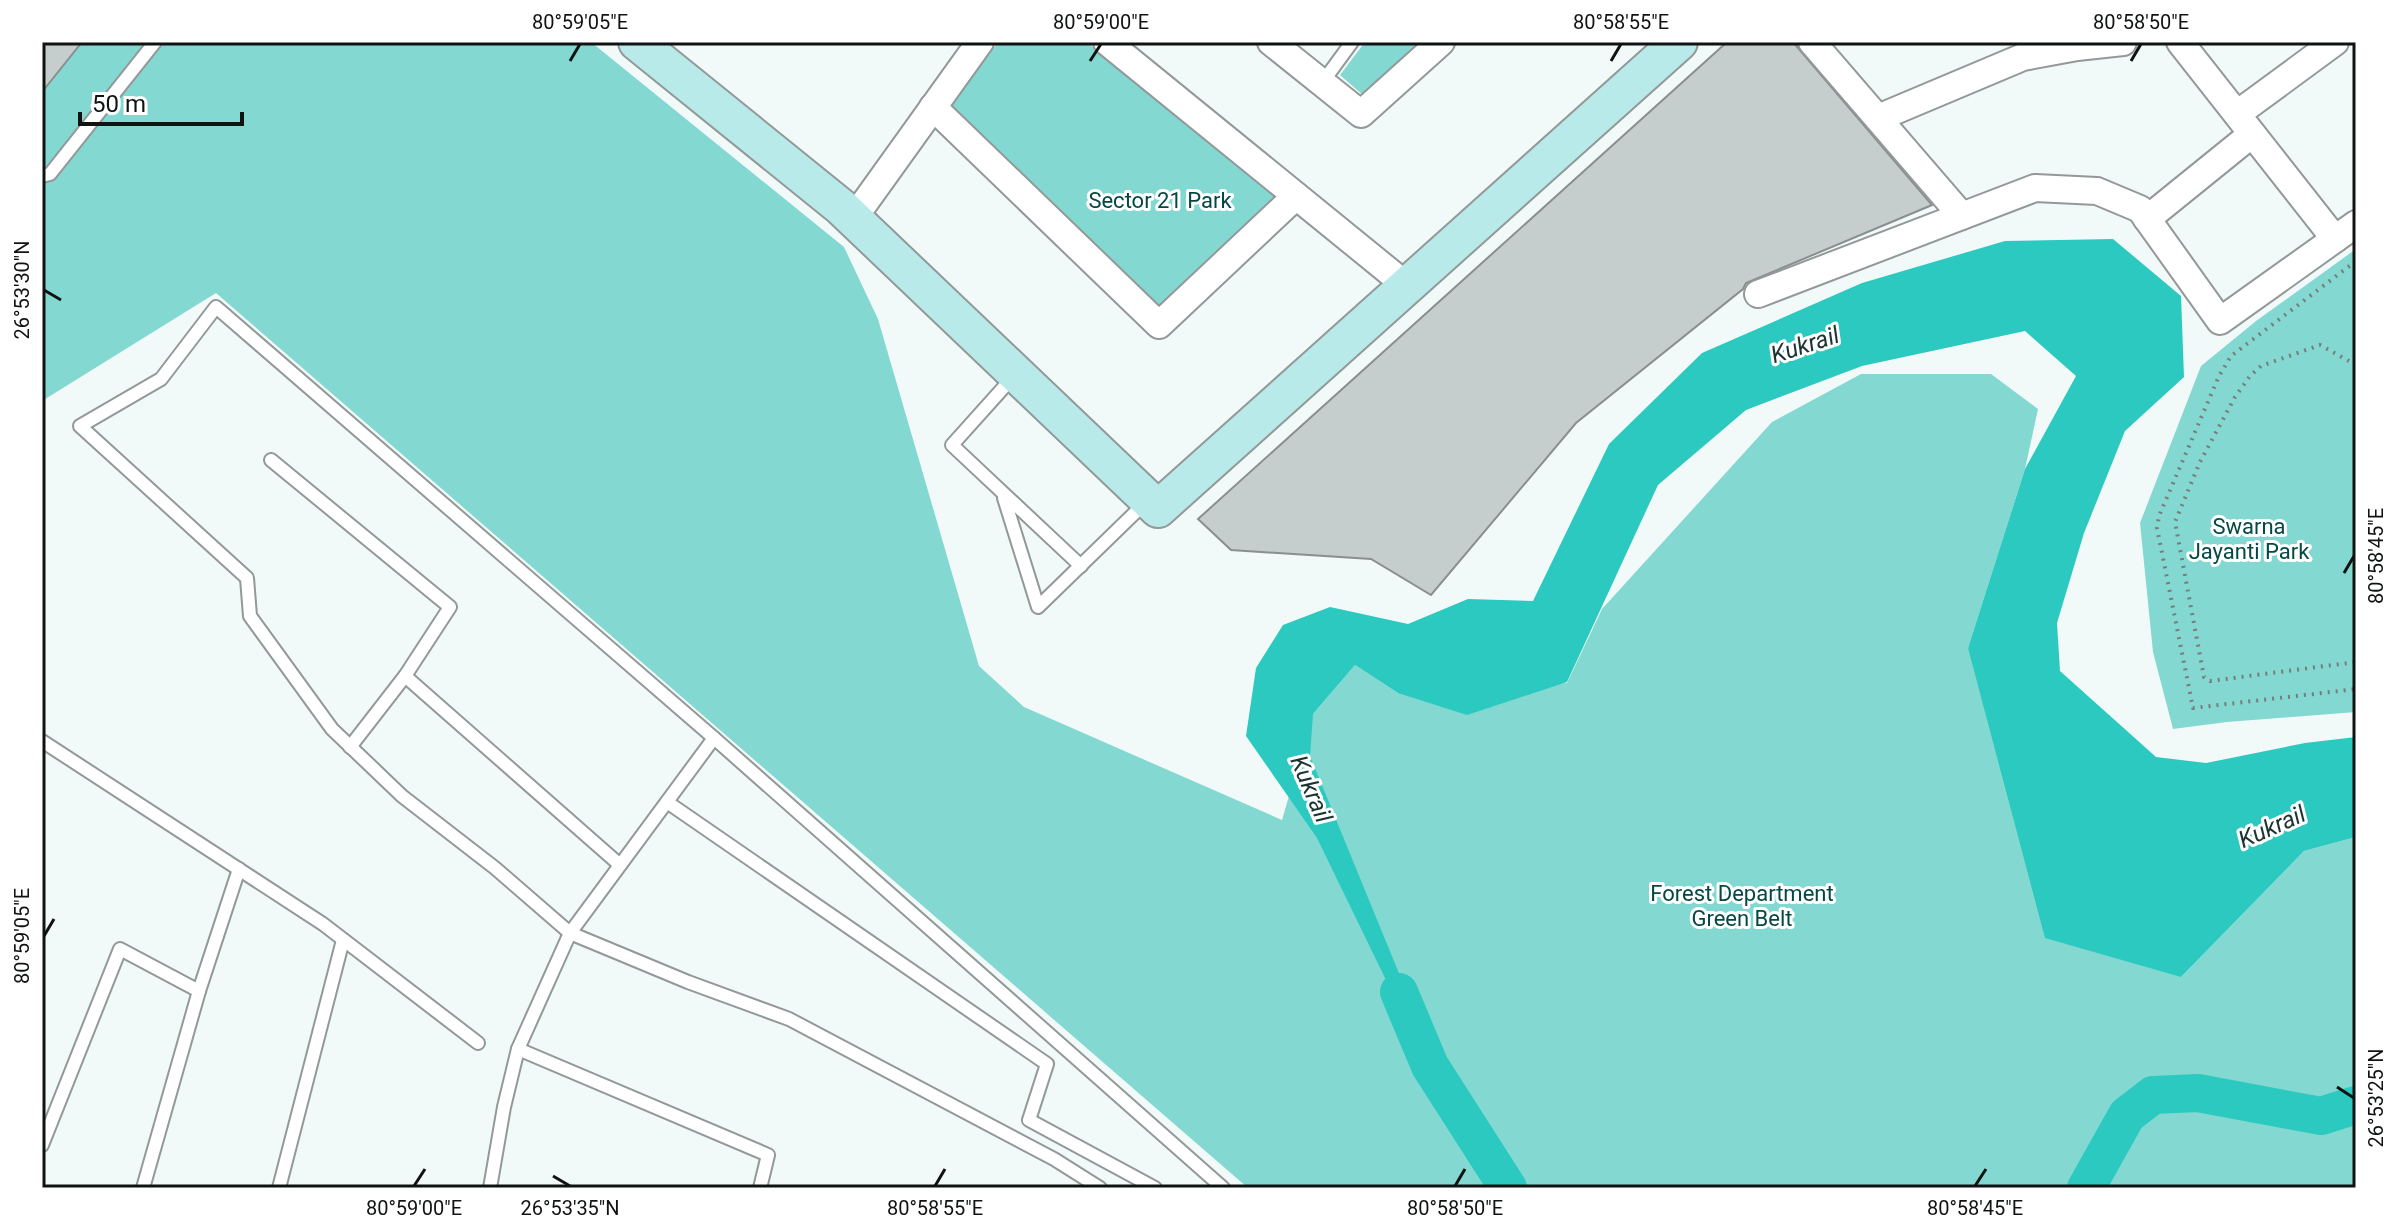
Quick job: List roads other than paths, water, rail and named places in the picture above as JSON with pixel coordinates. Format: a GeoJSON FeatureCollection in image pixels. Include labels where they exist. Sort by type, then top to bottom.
{"type":"FeatureCollection","features":[{"type":"Feature","properties":{"kind":"street"},"geometry":{"type":"LineString","coordinates":[[637,42],[853,219],[1158,509],[1679,42]]}},
{"type":"Feature","properties":{"kind":"street"},"geometry":{"type":"LineString","coordinates":[[853,219],[980,42]]}},
{"type":"Feature","properties":{"kind":"street"},"geometry":{"type":"LineString","coordinates":[[1107,42],[1407,286]]}},
{"type":"Feature","properties":{"kind":"street"},"geometry":{"type":"LineString","coordinates":[[1271,42],[1361,114],[1441,42]]}},
{"type":"Feature","properties":{"kind":"street"},"geometry":{"type":"LineString","coordinates":[[1812,42],[1962,216]]}},
{"type":"Feature","properties":{"kind":"street"},"geometry":{"type":"LineString","coordinates":[[1878,118],[2023,57],[2031,48],[2123,42]]}},
{"type":"Feature","properties":{"kind":"street"},"geometry":{"type":"LineString","coordinates":[[1758,294],[2035,188],[2097,191],[2140,209],[2220,321],[2345,232],[2244,124],[2180,42]]}},
{"type":"Feature","properties":{"kind":"street"},"geometry":{"type":"LineString","coordinates":[[2147,219],[2244,124],[2335,42]]}},
{"type":"Feature","properties":{"kind":"street"},"geometry":{"type":"LineString","coordinates":[[933,107],[1159,325],[1296,196]]}},
{"type":"Feature","properties":{"kind":"lane"},"geometry":{"type":"LineString","coordinates":[[42,176],[50,174],[155,42]]}},
{"type":"Feature","properties":{"kind":"lane"},"geometry":{"type":"LineString","coordinates":[[1322,83],[1352,42]]}},
{"type":"Feature","properties":{"kind":"lane"},"geometry":{"type":"LineString","coordinates":[[1100,1188],[1054,1159],[789,1019],[688,982],[570,933],[495,868],[402,796],[332,729],[250,616],[247,578],[80,426],[161,379],[216,307],[714,738],[1223,1188]]}},
{"type":"Feature","properties":{"kind":"lane"},"geometry":{"type":"LineString","coordinates":[[1016,373],[952,445],[1081,566]]}},
{"type":"Feature","properties":{"kind":"lane"},"geometry":{"type":"LineString","coordinates":[[271,460],[450,607],[405,676],[350,747]]}},
{"type":"Feature","properties":{"kind":"lane"},"geometry":{"type":"LineString","coordinates":[[1003,495],[1038,607],[1149,500]]}},
{"type":"Feature","properties":{"kind":"lane"},"geometry":{"type":"LineString","coordinates":[[405,676],[620,865]]}},
{"type":"Feature","properties":{"kind":"lane"},"geometry":{"type":"LineString","coordinates":[[490,1188],[518,1049],[570,933],[714,738]]}},
{"type":"Feature","properties":{"kind":"lane"},"geometry":{"type":"LineString","coordinates":[[42,741],[343,940],[478,1043]]}},
{"type":"Feature","properties":{"kind":"lane"},"geometry":{"type":"LineString","coordinates":[[667,802],[1047,1064],[1029,1120],[1155,1188]]}},
{"type":"Feature","properties":{"kind":"lane"},"geometry":{"type":"LineString","coordinates":[[143,1188],[199,991],[239,869]]}},
{"type":"Feature","properties":{"kind":"lane"},"geometry":{"type":"LineString","coordinates":[[279,1188],[343,940]]}},
{"type":"Feature","properties":{"kind":"lane"},"geometry":{"type":"LineString","coordinates":[[42,1145],[120,949],[199,991]]}},
{"type":"Feature","properties":{"kind":"lane"},"geometry":{"type":"LineString","coordinates":[[518,1049],[768,1155],[760,1188]]}},
{"type":"Feature","properties":{"kind":"water"},"geometry":{"type":"Polygon","coordinates":[[[2113,239],[2181,296],[2184,377],[2125,431],[2084,533],[2057,623],[2060,671],[2156,757],[2206,763],[2305,743],[2356,737],[2356,837],[2304,851],[2181,977],[2045,938],[1968,648],[2025,469],[2076,376],[2025,331],[1862,366],[1746,410],[1658,485],[1567,682],[1467,715],[1398,693],[1355,665],[1313,714],[1310,756],[1414,1010],[1420,1041],[1402,1013],[1317,838],[1246,736],[1256,668],[1283,625],[1330,607],[1408,624],[1468,599],[1533,601],[1609,444],[1702,353],[1862,283],[2005,241],[2113,239]]]}},
{"type":"Feature","properties":{"kind":"waterway","name":"Kukrail"},"geometry":{"type":"LineString","coordinates":[[1399,992],[1430,1066],[1508,1188]]}},
{"type":"Feature","properties":{"kind":"waterway"},"geometry":{"type":"LineString","coordinates":[[2086,1188],[2127,1115],[2153,1095],[2198,1093],[2321,1116],[2356,1105]]}},
{"type":"Feature","properties":{"kind":"park label","name":"Sector 21 Park"},"geometry":{"type":"Point","coordinates":[1160,200]}},
{"type":"Feature","properties":{"kind":"park label","name":"Swarna Jayanti Park"},"geometry":{"type":"Point","coordinates":[2249,538]}},
{"type":"Feature","properties":{"kind":"park label","name":"Forest Department Green Belt"},"geometry":{"type":"Point","coordinates":[1742,906]}}]}
